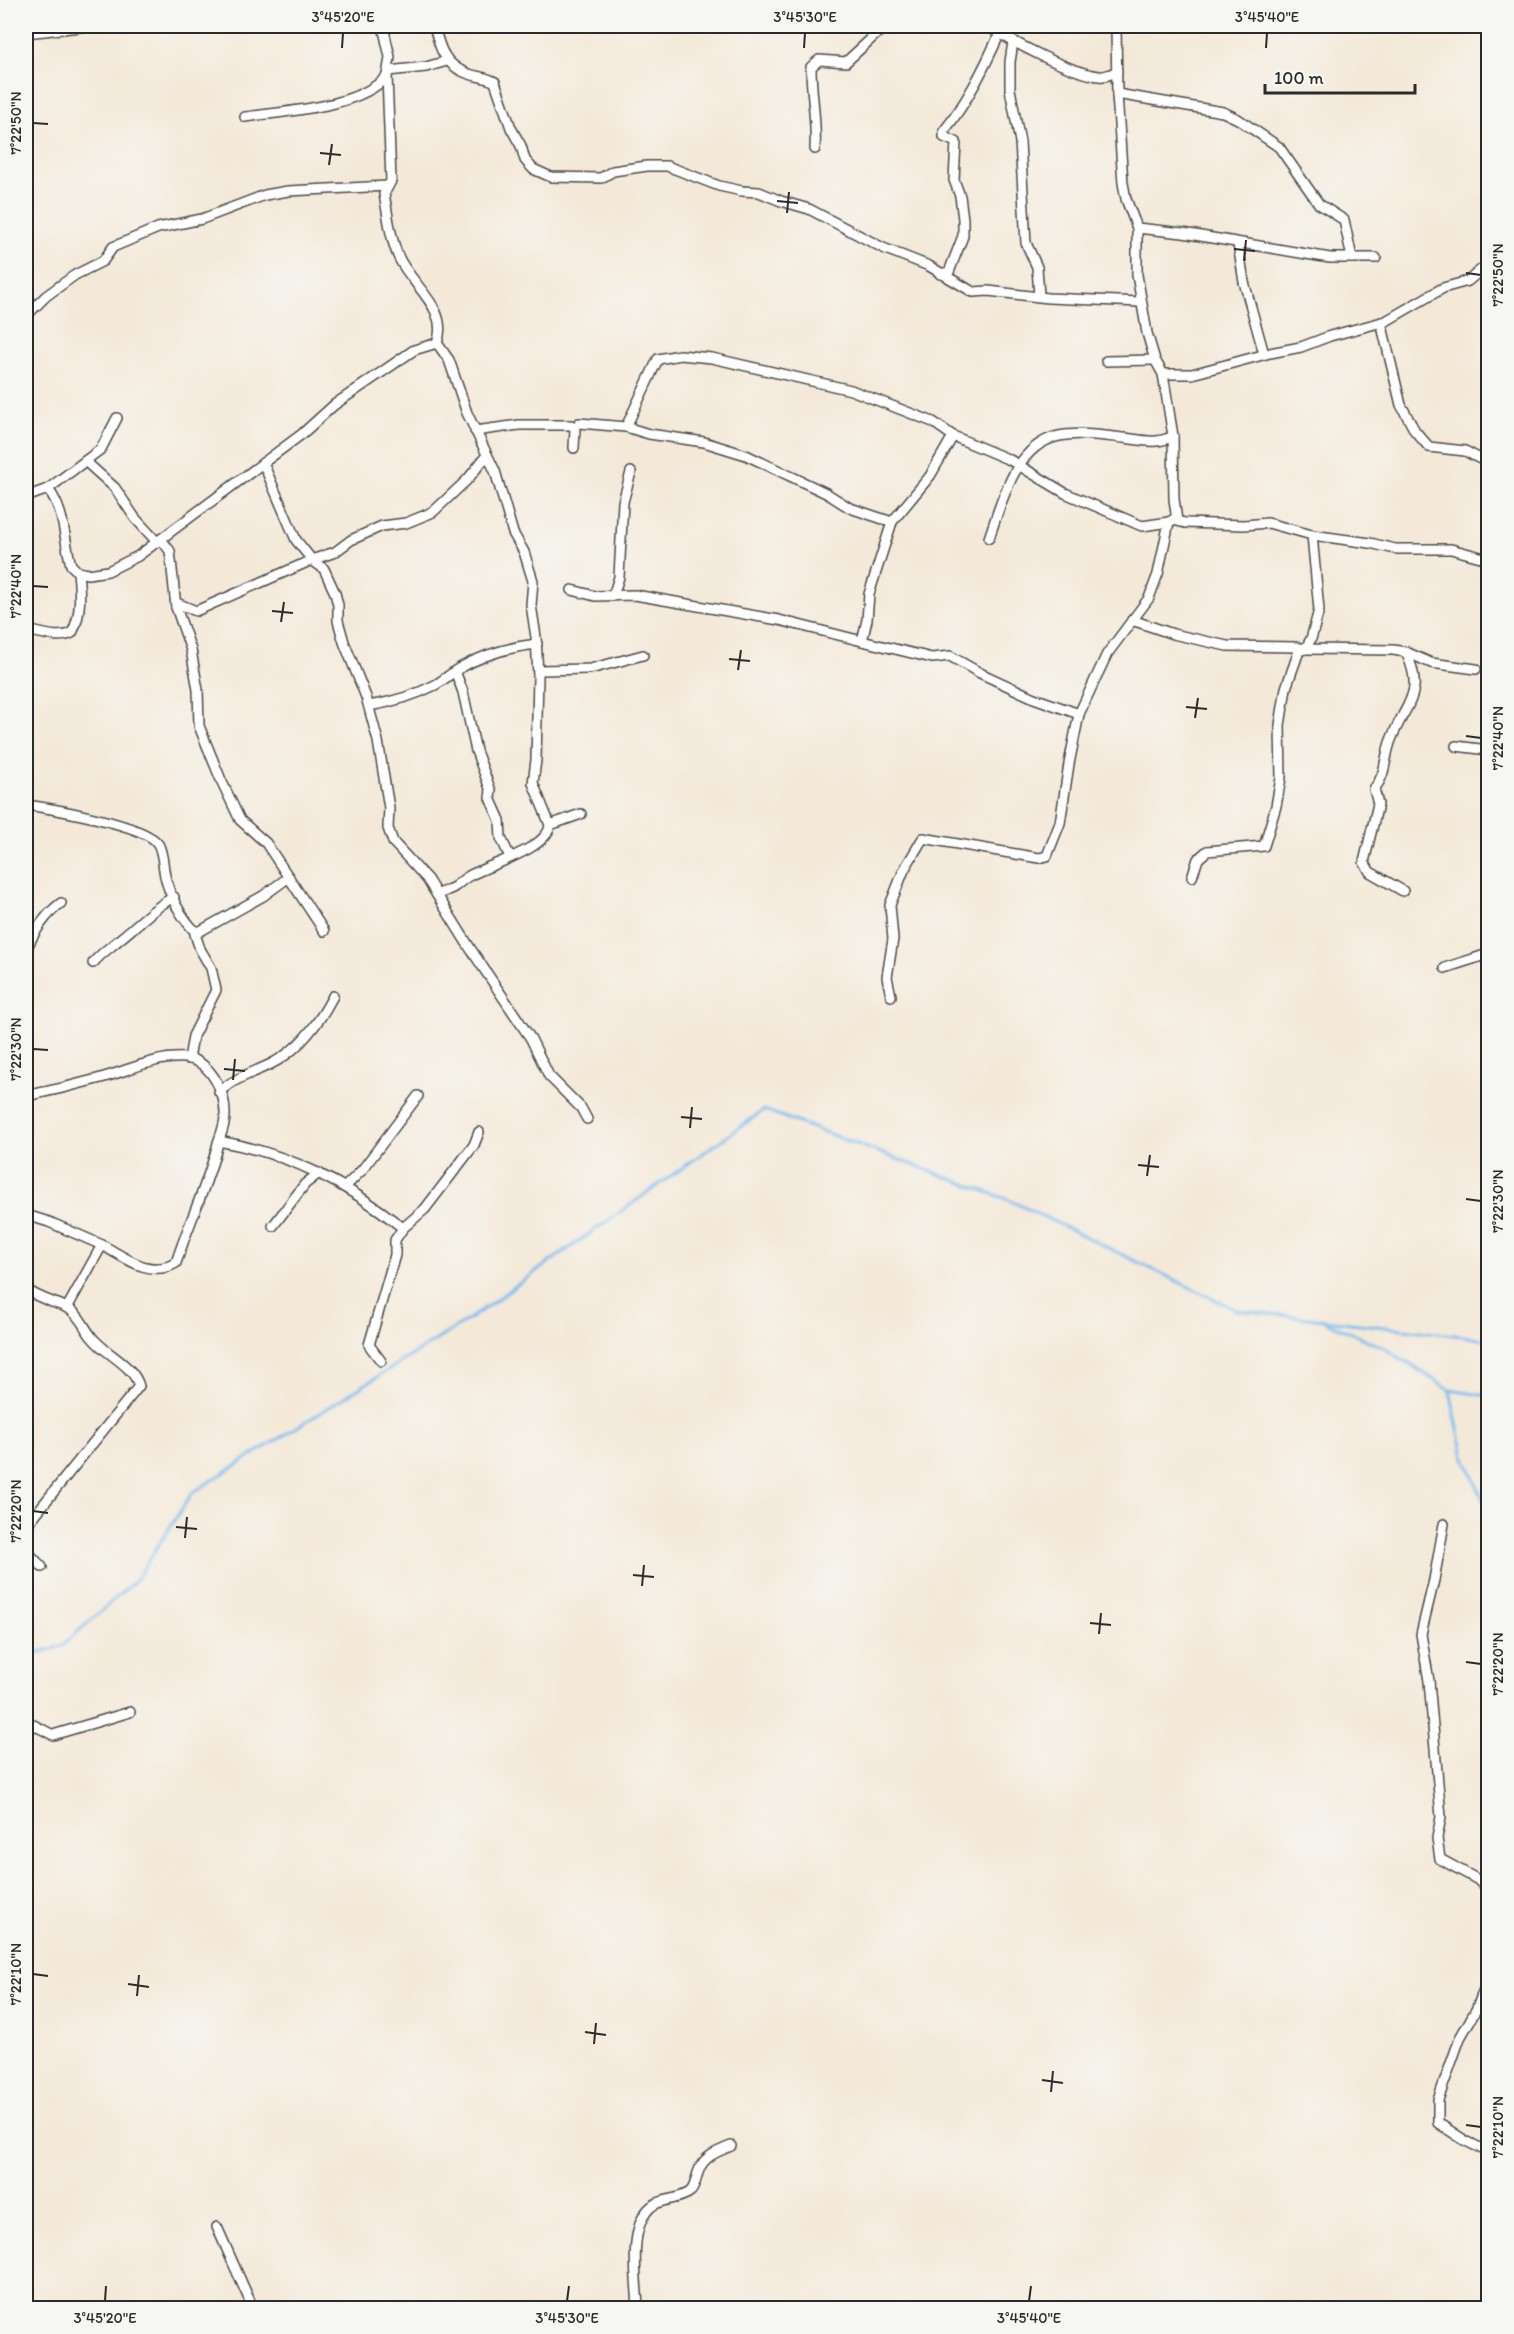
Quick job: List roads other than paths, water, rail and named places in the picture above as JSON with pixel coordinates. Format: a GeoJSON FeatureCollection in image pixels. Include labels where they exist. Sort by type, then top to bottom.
{"type":"FeatureCollection","features":[{"type":"Feature","properties":{"kind":"street"},"geometry":{"type":"LineString","coordinates":[[26,33],[89,26]]}},
{"type":"Feature","properties":{"kind":"street"},"geometry":{"type":"LineString","coordinates":[[383,26],[390,57],[387,74],[391,182],[384,194],[398,256],[438,313],[441,332],[437,343]]}},
{"type":"Feature","properties":{"kind":"street"},"geometry":{"type":"LineString","coordinates":[[434,26],[440,49],[447,61],[464,72],[483,76],[495,82],[525,160],[534,169],[551,177],[601,178],[613,171],[647,166],[667,166],[719,186],[759,192],[781,201],[809,208],[883,248],[929,266],[973,292],[988,291],[1141,302]]}},
{"type":"Feature","properties":{"kind":"street"},"geometry":{"type":"LineString","coordinates":[[815,149],[815,108],[811,91],[811,67],[819,60],[846,62],[885,26]]}},
{"type":"Feature","properties":{"kind":"street"},"geometry":{"type":"LineString","coordinates":[[987,26],[1013,42],[1076,70],[1101,77],[1117,71]]}},
{"type":"Feature","properties":{"kind":"street"},"geometry":{"type":"LineString","coordinates":[[891,996],[887,977],[893,939],[890,905],[904,870],[923,838],[1039,858],[1047,856],[1060,824],[1068,764],[1079,714],[1107,654],[1149,598],[1173,520],[1173,436],[1163,374],[1155,360],[1141,302],[1137,275],[1137,228],[1126,199],[1123,183],[1117,94],[1116,26]]}},
{"type":"Feature","properties":{"kind":"street"},"geometry":{"type":"LineString","coordinates":[[940,274],[949,272],[963,236],[963,219],[954,180],[956,142],[944,137],[944,130],[954,119],[982,75],[1000,33]]}},
{"type":"Feature","properties":{"kind":"street"},"geometry":{"type":"LineString","coordinates":[[1013,42],[1010,89],[1020,142],[1026,243],[1037,267],[1039,296]]}},
{"type":"Feature","properties":{"kind":"street"},"geometry":{"type":"LineString","coordinates":[[245,117],[340,102],[380,83],[387,74],[447,61]]}},
{"type":"Feature","properties":{"kind":"street"},"geometry":{"type":"LineString","coordinates":[[1117,94],[1223,112],[1238,119],[1279,147],[1319,204],[1344,220],[1352,258]]}},
{"type":"Feature","properties":{"kind":"street"},"geometry":{"type":"LineString","coordinates":[[26,316],[46,296],[75,275],[103,261],[113,246],[158,228],[202,219],[252,200],[288,191],[388,186]]}},
{"type":"Feature","properties":{"kind":"street"},"geometry":{"type":"LineString","coordinates":[[1137,228],[1183,233],[1330,258],[1376,258]]}},
{"type":"Feature","properties":{"kind":"street"},"geometry":{"type":"LineString","coordinates":[[1238,244],[1244,282],[1264,354]]}},
{"type":"Feature","properties":{"kind":"street"},"geometry":{"type":"LineString","coordinates":[[1163,374],[1192,374],[1264,354],[1301,347],[1330,336],[1381,322],[1443,288],[1468,281],[1483,268],[1488,267]]}},
{"type":"Feature","properties":{"kind":"street"},"geometry":{"type":"LineString","coordinates":[[1381,322],[1401,405],[1415,431],[1429,447],[1465,451],[1488,463]]}},
{"type":"Feature","properties":{"kind":"street"},"geometry":{"type":"LineString","coordinates":[[437,343],[449,360],[475,430],[495,471],[513,533],[524,552],[533,581],[531,605],[538,670],[536,760],[532,783],[550,825],[548,834],[543,839],[467,877],[455,887],[437,895]]}},
{"type":"Feature","properties":{"kind":"street"},"geometry":{"type":"LineString","coordinates":[[78,572],[88,574],[108,571],[138,556],[302,434],[334,405],[414,350],[437,343]]}},
{"type":"Feature","properties":{"kind":"street"},"geometry":{"type":"LineString","coordinates":[[626,427],[658,359],[680,355],[712,358],[851,390],[933,422],[953,436],[1010,460],[1065,493],[1142,526],[1173,520],[1185,523],[1244,525],[1268,523],[1312,535],[1395,549],[1451,549],[1488,559]]}},
{"type":"Feature","properties":{"kind":"street"},"geometry":{"type":"LineString","coordinates":[[1106,361],[1155,360]]}},
{"type":"Feature","properties":{"kind":"street"},"geometry":{"type":"LineString","coordinates":[[26,497],[48,489],[101,449],[117,418]]}},
{"type":"Feature","properties":{"kind":"street"},"geometry":{"type":"LineString","coordinates":[[579,423],[626,427],[650,434],[704,442],[746,455],[826,493],[850,508],[892,522]]}},
{"type":"Feature","properties":{"kind":"street"},"geometry":{"type":"LineString","coordinates":[[475,430],[519,425],[571,425],[575,429],[574,448]]}},
{"type":"Feature","properties":{"kind":"street"},"geometry":{"type":"LineString","coordinates":[[862,641],[867,620],[869,594],[892,522],[930,476],[953,436]]}},
{"type":"Feature","properties":{"kind":"street"},"geometry":{"type":"LineString","coordinates":[[989,538],[1018,466],[1039,443],[1060,436],[1105,436],[1155,442],[1164,441],[1173,436]]}},
{"type":"Feature","properties":{"kind":"street"},"geometry":{"type":"LineString","coordinates":[[176,607],[179,604],[196,611],[335,552],[351,540],[382,526],[406,523],[434,512],[468,479],[487,455]]}},
{"type":"Feature","properties":{"kind":"street"},"geometry":{"type":"LineString","coordinates":[[85,461],[115,488],[135,518],[170,551],[176,607],[191,650],[198,690],[199,726],[240,820],[266,843],[324,931]]}},
{"type":"Feature","properties":{"kind":"street"},"geometry":{"type":"LineString","coordinates":[[263,463],[296,540],[312,560],[324,570],[335,593],[338,621],[369,706],[378,741],[389,808],[388,828],[393,842],[427,879],[531,1039],[549,1077],[580,1108],[587,1119]]}},
{"type":"Feature","properties":{"kind":"street"},"geometry":{"type":"LineString","coordinates":[[613,596],[619,577],[623,502],[631,472]]}},
{"type":"Feature","properties":{"kind":"street"},"geometry":{"type":"LineString","coordinates":[[26,630],[67,636],[72,633],[78,613],[80,591],[78,572],[72,565],[61,513],[55,497],[48,489]]}},
{"type":"Feature","properties":{"kind":"street"},"geometry":{"type":"LineString","coordinates":[[1192,877],[1198,859],[1207,851],[1264,846],[1276,807],[1281,778],[1280,725],[1286,688],[1299,651],[1305,649],[1311,639],[1319,610],[1312,535]]}},
{"type":"Feature","properties":{"kind":"street"},"geometry":{"type":"LineString","coordinates":[[572,590],[595,596],[635,595],[779,620],[932,658],[950,656],[1034,698],[1079,714]]}},
{"type":"Feature","properties":{"kind":"street"},"geometry":{"type":"LineString","coordinates":[[1132,620],[1173,634],[1227,646],[1385,649],[1406,652],[1431,663],[1476,669]]}},
{"type":"Feature","properties":{"kind":"street"},"geometry":{"type":"LineString","coordinates":[[369,706],[396,702],[436,685],[455,670],[498,652],[517,646],[537,644]]}},
{"type":"Feature","properties":{"kind":"street"},"geometry":{"type":"LineString","coordinates":[[1403,891],[1370,872],[1364,862],[1378,804],[1374,789],[1380,782],[1384,770],[1390,741],[1409,705],[1415,687],[1412,667],[1406,652]]}},
{"type":"Feature","properties":{"kind":"street"},"geometry":{"type":"LineString","coordinates":[[538,670],[590,669],[643,655]]}},
{"type":"Feature","properties":{"kind":"street"},"geometry":{"type":"LineString","coordinates":[[455,670],[463,692],[476,751],[492,790],[490,798],[500,820],[501,838],[510,857]]}},
{"type":"Feature","properties":{"kind":"street"},"geometry":{"type":"LineString","coordinates":[[1456,746],[1488,750]]}},
{"type":"Feature","properties":{"kind":"street"},"geometry":{"type":"LineString","coordinates":[[26,805],[57,809],[105,820],[150,836],[159,844],[166,881],[186,922],[196,932],[200,949],[212,968],[216,990],[193,1036],[189,1059]]}},
{"type":"Feature","properties":{"kind":"street"},"geometry":{"type":"LineString","coordinates":[[550,825],[581,814]]}},
{"type":"Feature","properties":{"kind":"street"},"geometry":{"type":"LineString","coordinates":[[196,932],[263,896],[290,877]]}},
{"type":"Feature","properties":{"kind":"street"},"geometry":{"type":"LineString","coordinates":[[93,963],[100,954],[162,903],[174,897]]}},
{"type":"Feature","properties":{"kind":"street"},"geometry":{"type":"LineString","coordinates":[[26,950],[41,923],[51,910],[61,903]]}},
{"type":"Feature","properties":{"kind":"street"},"geometry":{"type":"LineString","coordinates":[[1444,968],[1488,954]]}},
{"type":"Feature","properties":{"kind":"street"},"geometry":{"type":"LineString","coordinates":[[219,1092],[238,1079],[272,1063],[304,1038],[333,996]]}},
{"type":"Feature","properties":{"kind":"street"},"geometry":{"type":"LineString","coordinates":[[26,1096],[103,1078],[150,1062],[189,1059],[198,1061],[212,1073],[225,1116],[213,1164],[176,1263],[167,1268],[146,1269],[102,1245],[49,1222],[26,1215]]}},
{"type":"Feature","properties":{"kind":"street"},"geometry":{"type":"LineString","coordinates":[[345,1187],[362,1170],[418,1096]]}},
{"type":"Feature","properties":{"kind":"street"},"geometry":{"type":"LineString","coordinates":[[381,1362],[369,1345],[395,1255],[395,1240],[403,1228],[425,1209],[474,1144],[479,1132]]}},
{"type":"Feature","properties":{"kind":"street"},"geometry":{"type":"LineString","coordinates":[[219,1141],[276,1154],[319,1173],[380,1209],[403,1228]]}},
{"type":"Feature","properties":{"kind":"street"},"geometry":{"type":"LineString","coordinates":[[273,1226],[304,1184],[319,1173]]}},
{"type":"Feature","properties":{"kind":"street"},"geometry":{"type":"LineString","coordinates":[[67,1308],[102,1245]]}},
{"type":"Feature","properties":{"kind":"street"},"geometry":{"type":"LineString","coordinates":[[26,1526],[139,1386],[138,1380],[121,1362],[101,1347],[82,1325],[80,1318],[67,1308],[27,1293]]}},
{"type":"Feature","properties":{"kind":"street"},"geometry":{"type":"LineString","coordinates":[[1444,1524],[1421,1634],[1429,1681],[1441,1818],[1437,1838],[1440,1859],[1482,1882],[1488,1892]]}},
{"type":"Feature","properties":{"kind":"street"},"geometry":{"type":"LineString","coordinates":[[26,1550],[42,1566]]}},
{"type":"Feature","properties":{"kind":"street"},"geometry":{"type":"LineString","coordinates":[[26,1721],[52,1735],[130,1712]]}},
{"type":"Feature","properties":{"kind":"street"},"geometry":{"type":"LineString","coordinates":[[1488,1979],[1477,2008],[1456,2049],[1438,2100],[1438,2123],[1488,2152]]}},
{"type":"Feature","properties":{"kind":"street"},"geometry":{"type":"LineString","coordinates":[[638,2308],[636,2246],[641,2218],[653,2205],[688,2194],[694,2188],[699,2167],[704,2160],[731,2145]]}},
{"type":"Feature","properties":{"kind":"street"},"geometry":{"type":"LineString","coordinates":[[217,2227],[253,2308]]}},
{"type":"Feature","properties":{"kind":"waterway"},"geometry":{"type":"LineString","coordinates":[[26,1656],[62,1646],[136,1580],[192,1493],[468,1320],[764,1110],[1009,1200],[1237,1310],[1463,1336],[1488,1341]]}},
{"type":"Feature","properties":{"kind":"waterway"},"geometry":{"type":"LineString","coordinates":[[1328,1323],[1383,1347],[1450,1390],[1488,1396]]}},
{"type":"Feature","properties":{"kind":"waterway"},"geometry":{"type":"LineString","coordinates":[[1450,1391],[1464,1456],[1488,1511]]}}]}
